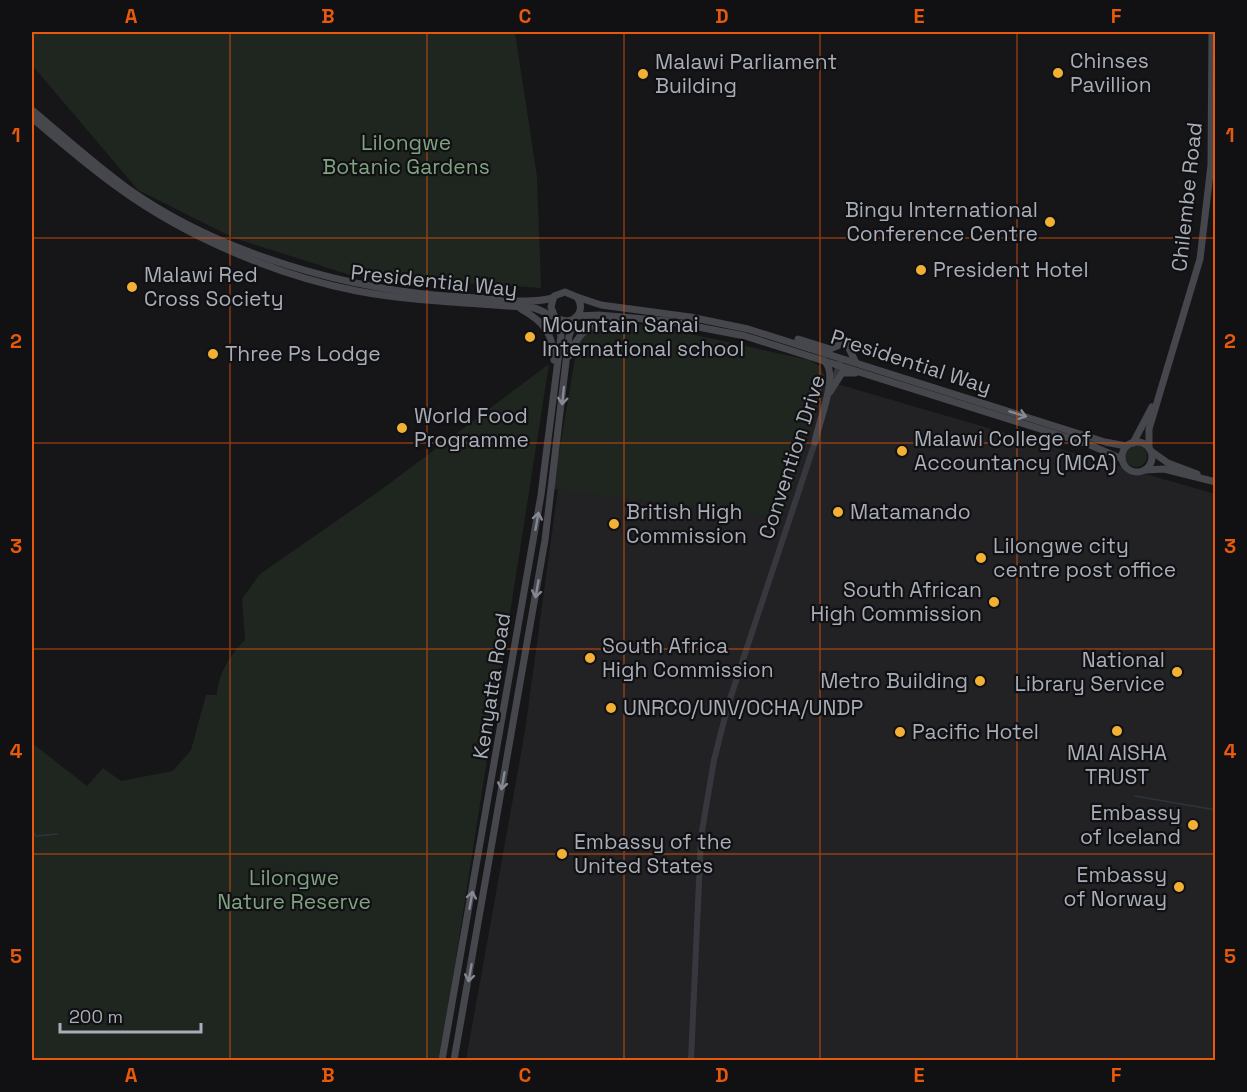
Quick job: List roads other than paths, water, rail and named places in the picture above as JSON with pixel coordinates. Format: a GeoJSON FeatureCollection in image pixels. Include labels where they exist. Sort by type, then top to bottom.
{"type":"FeatureCollection","features":[{"type":"Feature","properties":{"kind":"main road","name":"Chilembe Road"},"geometry":{"type":"LineString","coordinates":[[1158,397],[1200,259],[1211,165],[1212,32]]}},
{"type":"Feature","properties":{"kind":"main road","name":"Presidential Way"},"geometry":{"type":"LineString","coordinates":[[32,110],[120,183],[155,205],[237,246],[339,281],[419,294],[525,300],[553,298],[565,292],[601,305],[707,320],[768,334],[912,388],[1088,444],[1122,459]]}},
{"type":"Feature","properties":{"kind":"main road","name":"Presidential Way"},"geometry":{"type":"LineString","coordinates":[[32,118],[100,174],[144,205],[237,252],[306,278],[360,291],[418,300],[542,310],[566,321],[576,317],[613,316],[701,326],[745,336],[818,358],[855,361],[1105,442],[1130,444]]}},
{"type":"Feature","properties":{"kind":"main road"},"geometry":{"type":"LineString","coordinates":[[576,317],[581,306],[577,297]]}},
{"type":"Feature","properties":{"kind":"main road"},"geometry":{"type":"LineString","coordinates":[[553,298],[551,307],[554,316]]}},
{"type":"Feature","properties":{"kind":"main road"},"geometry":{"type":"LineString","coordinates":[[518,307],[547,327],[552,340],[555,375]]}},
{"type":"Feature","properties":{"kind":"main road","name":"Kenyatta Road"},"geometry":{"type":"LineString","coordinates":[[442,1060],[541,495],[561,336],[554,316]]}},
{"type":"Feature","properties":{"kind":"main road"},"geometry":{"type":"LineString","coordinates":[[565,366],[577,336],[591,325],[613,316]]}},
{"type":"Feature","properties":{"kind":"main road","name":"Kenyatta Road"},"geometry":{"type":"LineString","coordinates":[[454,1060],[545,540],[565,366],[570,331],[576,317]]}},
{"type":"Feature","properties":{"kind":"main road"},"geometry":{"type":"LineString","coordinates":[[768,334],[793,338],[830,349],[846,342],[855,361]]}},
{"type":"Feature","properties":{"kind":"main road"},"geometry":{"type":"LineString","coordinates":[[815,442],[818,422],[832,376],[828,364],[818,358]]}},
{"type":"Feature","properties":{"kind":"main road"},"geometry":{"type":"LineString","coordinates":[[830,392],[839,375],[849,372],[912,388]]}},
{"type":"Feature","properties":{"kind":"main road"},"geometry":{"type":"LineString","coordinates":[[1158,397],[1122,459],[1130,471],[1164,469],[1215,482]]}},
{"type":"Feature","properties":{"kind":"main road"},"geometry":{"type":"LineString","coordinates":[[1144,470],[1151,462],[1147,436],[1158,397]]}},
{"type":"Feature","properties":{"kind":"main road"},"geometry":{"type":"LineString","coordinates":[[1130,444],[1140,442],[1168,463],[1215,482]]}},
{"type":"Feature","properties":{"kind":"street","name":"Convention Drive"},"geometry":{"type":"LineString","coordinates":[[691,1060],[701,837],[714,760],[728,705],[841,361]]}},
{"type":"Feature","properties":{"kind":"waterway"},"geometry":{"type":"LineString","coordinates":[[1135,796],[1216,810]]}},
{"type":"Feature","properties":{"kind":"waterway"},"geometry":{"type":"LineString","coordinates":[[32,831],[36,836],[57,834]]}},
{"type":"Feature","properties":{"kind":"place","name":"Chinses Pavillion"},"geometry":{"type":"Point","coordinates":[1058,73]}},
{"type":"Feature","properties":{"kind":"place","name":"Malawi Parliament Building"},"geometry":{"type":"Point","coordinates":[643,74]}},
{"type":"Feature","properties":{"kind":"place","name":"Bingu International Conference Centre"},"geometry":{"type":"Point","coordinates":[1050,222]}},
{"type":"Feature","properties":{"kind":"place","name":"President Hotel"},"geometry":{"type":"Point","coordinates":[921,270]}},
{"type":"Feature","properties":{"kind":"place","name":"Malawi Red Cross Society"},"geometry":{"type":"Point","coordinates":[132,287]}},
{"type":"Feature","properties":{"kind":"place","name":"Mountain Sanai International school"},"geometry":{"type":"Point","coordinates":[530,337]}},
{"type":"Feature","properties":{"kind":"place","name":"Three Ps Lodge"},"geometry":{"type":"Point","coordinates":[213,354]}},
{"type":"Feature","properties":{"kind":"place","name":"World Food Programme"},"geometry":{"type":"Point","coordinates":[402,428]}},
{"type":"Feature","properties":{"kind":"place","name":"Malawi College of Accountancy (MCA)"},"geometry":{"type":"Point","coordinates":[902,451]}},
{"type":"Feature","properties":{"kind":"place","name":"Matamando"},"geometry":{"type":"Point","coordinates":[838,512]}},
{"type":"Feature","properties":{"kind":"place","name":"British High Commission"},"geometry":{"type":"Point","coordinates":[614,524]}},
{"type":"Feature","properties":{"kind":"place","name":"Lilongwe city centre post office"},"geometry":{"type":"Point","coordinates":[981,558]}},
{"type":"Feature","properties":{"kind":"place","name":"South African High Commission"},"geometry":{"type":"Point","coordinates":[994,602]}},
{"type":"Feature","properties":{"kind":"place","name":"South Africa High Commission"},"geometry":{"type":"Point","coordinates":[590,658]}},
{"type":"Feature","properties":{"kind":"place","name":"National Library Service"},"geometry":{"type":"Point","coordinates":[1177,672]}},
{"type":"Feature","properties":{"kind":"place","name":"Metro Building"},"geometry":{"type":"Point","coordinates":[980,681]}},
{"type":"Feature","properties":{"kind":"place","name":"UNRCO/UNV/OCHA/UNDP"},"geometry":{"type":"Point","coordinates":[611,708]}},
{"type":"Feature","properties":{"kind":"place","name":"MAI AISHA TRUST"},"geometry":{"type":"Point","coordinates":[1117,731]}},
{"type":"Feature","properties":{"kind":"place","name":"Pacific Hotel"},"geometry":{"type":"Point","coordinates":[900,732]}},
{"type":"Feature","properties":{"kind":"place","name":"Embassy of Iceland"},"geometry":{"type":"Point","coordinates":[1193,825]}},
{"type":"Feature","properties":{"kind":"place","name":"Embassy of the United States"},"geometry":{"type":"Point","coordinates":[562,854]}},
{"type":"Feature","properties":{"kind":"place","name":"Embassy of Norway"},"geometry":{"type":"Point","coordinates":[1179,887]}},
{"type":"Feature","properties":{"kind":"park label","name":"Lilongwe Botanic Gardens"},"geometry":{"type":"Point","coordinates":[406,155]}},
{"type":"Feature","properties":{"kind":"park label","name":"Lilongwe Nature Reserve"},"geometry":{"type":"Point","coordinates":[294,890]}}]}
